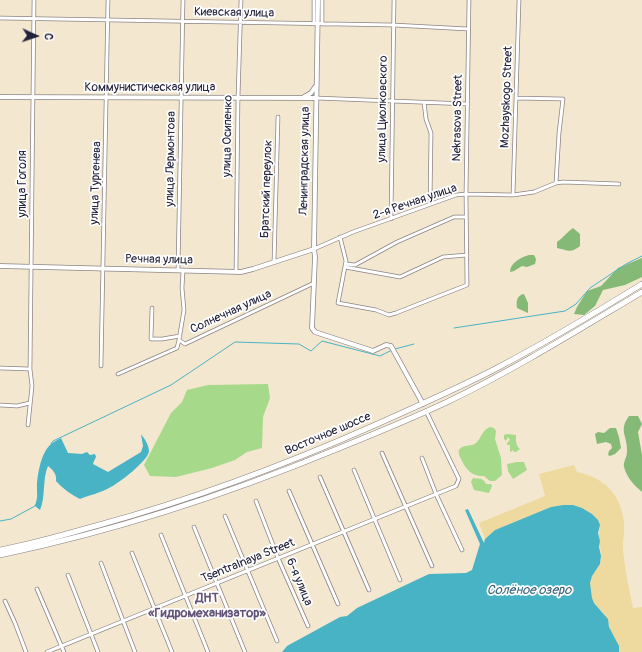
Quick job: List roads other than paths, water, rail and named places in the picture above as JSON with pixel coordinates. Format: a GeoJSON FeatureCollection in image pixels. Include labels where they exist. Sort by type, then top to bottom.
{"type":"FeatureCollection","features":[{"type":"Feature","properties":{"kind":"highway","name":"Восточное шоссе"},"geometry":{"type":"LineString","coordinates":[[0,550],[77,531],[197,496],[337,442],[423,404],[512,360],[558,335],[642,284]]}},
{"type":"Feature","properties":{"kind":"highway","name":"Восточное шоссе"},"geometry":{"type":"LineString","coordinates":[[0,555],[93,533],[154,515],[272,476],[326,454],[447,402],[561,340],[642,292]]}},
{"type":"Feature","properties":{"kind":"highway"},"geometry":{"type":"LineString","coordinates":[[512,360],[515,362],[514,366]]}},
{"type":"Feature","properties":{"kind":"highway"},"geometry":{"type":"LineString","coordinates":[[326,454],[316,457],[313,456],[316,452],[337,442]]}},
{"type":"Feature","properties":{"kind":"street","name":"улица Гоголя"},"geometry":{"type":"LineString","coordinates":[[28,425],[32,386],[30,369],[34,0]]}},
{"type":"Feature","properties":{"kind":"street","name":"улица Тургенева"},"geometry":{"type":"LineString","coordinates":[[101,366],[108,0]]}},
{"type":"Feature","properties":{"kind":"street","name":"улица Лермонтова"},"geometry":{"type":"LineString","coordinates":[[180,338],[184,310],[181,270],[181,98],[183,0]]}},
{"type":"Feature","properties":{"kind":"street","name":"улица Осипенко"},"geometry":{"type":"LineString","coordinates":[[236,272],[241,0]]}},
{"type":"Feature","properties":{"kind":"street"},"geometry":{"type":"LineString","coordinates":[[314,0],[318,24]]}},
{"type":"Feature","properties":{"kind":"street","name":"Ленинградская улица"},"geometry":{"type":"LineString","coordinates":[[318,0],[312,328],[315,332],[373,351],[386,345],[391,346],[423,404]]}},
{"type":"Feature","properties":{"kind":"street"},"geometry":{"type":"LineString","coordinates":[[318,24],[322,0]]}},
{"type":"Feature","properties":{"kind":"street","name":"улица Циолковского"},"geometry":{"type":"LineString","coordinates":[[391,219],[394,0]]}},
{"type":"Feature","properties":{"kind":"street","name":"Nekrasova Street"},"geometry":{"type":"LineString","coordinates":[[345,266],[338,304],[376,310],[389,315],[467,285],[466,194],[468,29],[470,0]]}},
{"type":"Feature","properties":{"kind":"street","name":"Mozhayskogo Street"},"geometry":{"type":"LineString","coordinates":[[513,195],[519,0]]}},
{"type":"Feature","properties":{"kind":"street","name":"Киевская улица"},"geometry":{"type":"LineString","coordinates":[[0,18],[240,21],[393,25],[468,29]]}},
{"type":"Feature","properties":{"kind":"street"},"geometry":{"type":"LineString","coordinates":[[300,98],[311,93],[317,83]]}},
{"type":"Feature","properties":{"kind":"street","name":"Коммунистическая улица"},"geometry":{"type":"LineString","coordinates":[[0,97],[316,98],[468,104]]}},
{"type":"Feature","properties":{"kind":"street"},"geometry":{"type":"LineString","coordinates":[[516,98],[563,100],[559,133],[556,183]]}},
{"type":"Feature","properties":{"kind":"street"},"geometry":{"type":"LineString","coordinates":[[424,102],[426,119],[431,133],[430,204]]}},
{"type":"Feature","properties":{"kind":"street","name":"Братский переулок"},"geometry":{"type":"LineString","coordinates":[[274,262],[278,117]]}},
{"type":"Feature","properties":{"kind":"street","name":"2-я Речная улица"},"geometry":{"type":"LineString","coordinates":[[314,248],[430,204],[456,196],[466,194],[513,195],[534,192],[556,183],[619,184]]}},
{"type":"Feature","properties":{"kind":"street"},"geometry":{"type":"LineString","coordinates":[[345,266],[355,265],[397,242],[454,217],[466,217]]}},
{"type":"Feature","properties":{"kind":"street"},"geometry":{"type":"LineString","coordinates":[[340,237],[346,261],[345,266]]}},
{"type":"Feature","properties":{"kind":"street","name":"Речная улица"},"geometry":{"type":"LineString","coordinates":[[0,266],[236,272],[247,271],[314,248]]}},
{"type":"Feature","properties":{"kind":"street"},"geometry":{"type":"LineString","coordinates":[[345,266],[400,277],[443,257],[466,255]]}},
{"type":"Feature","properties":{"kind":"street","name":"Солнечная улица"},"geometry":{"type":"LineString","coordinates":[[180,338],[185,344],[314,283]]}},
{"type":"Feature","properties":{"kind":"street"},"geometry":{"type":"LineString","coordinates":[[152,308],[151,339],[180,338]]}},
{"type":"Feature","properties":{"kind":"street","name":"Солнечная улица"},"geometry":{"type":"LineString","coordinates":[[118,374],[177,348],[180,338]]}},
{"type":"Feature","properties":{"kind":"street"},"geometry":{"type":"LineString","coordinates":[[0,368],[30,369]]}},
{"type":"Feature","properties":{"kind":"street"},"geometry":{"type":"LineString","coordinates":[[0,405],[17,406],[30,403]]}},
{"type":"Feature","properties":{"kind":"street","name":"Tsentralnaya Street"},"geometry":{"type":"LineString","coordinates":[[47,652],[456,486],[459,479],[426,411]]}},
{"type":"Feature","properties":{"kind":"street"},"geometry":{"type":"LineString","coordinates":[[382,453],[432,566]]}},
{"type":"Feature","properties":{"kind":"street"},"geometry":{"type":"LineString","coordinates":[[422,458],[436,494],[462,550]]}},
{"type":"Feature","properties":{"kind":"street"},"geometry":{"type":"LineString","coordinates":[[354,470],[400,580]]}},
{"type":"Feature","properties":{"kind":"street"},"geometry":{"type":"LineString","coordinates":[[320,477],[369,590]]}},
{"type":"Feature","properties":{"kind":"street"},"geometry":{"type":"LineString","coordinates":[[289,491],[338,604]]}},
{"type":"Feature","properties":{"kind":"street","name":"6-я улица"},"geometry":{"type":"LineString","coordinates":[[256,501],[278,558],[308,626]]}},
{"type":"Feature","properties":{"kind":"street"},"geometry":{"type":"LineString","coordinates":[[225,516],[277,641]]}},
{"type":"Feature","properties":{"kind":"street"},"geometry":{"type":"LineString","coordinates":[[194,527],[245,652]]}},
{"type":"Feature","properties":{"kind":"street"},"geometry":{"type":"LineString","coordinates":[[161,535],[208,652]]}},
{"type":"Feature","properties":{"kind":"street"},"geometry":{"type":"LineString","coordinates":[[132,554],[172,652]]}},
{"type":"Feature","properties":{"kind":"street"},"geometry":{"type":"LineString","coordinates":[[101,564],[135,652]]}},
{"type":"Feature","properties":{"kind":"street"},"geometry":{"type":"LineString","coordinates":[[68,575],[98,652]]}},
{"type":"Feature","properties":{"kind":"street"},"geometry":{"type":"LineString","coordinates":[[38,589],[64,652]]}},
{"type":"Feature","properties":{"kind":"street"},"geometry":{"type":"LineString","coordinates":[[5,601],[26,652]]}},
{"type":"Feature","properties":{"kind":"water"},"geometry":{"type":"Polygon","coordinates":[[[141,434],[148,446],[148,455],[139,466],[119,482],[106,490],[80,499],[64,489],[56,481],[54,472],[48,466],[40,510],[35,506],[40,465],[44,453],[54,442],[61,438],[68,453],[82,454],[87,452],[90,455],[95,454],[96,457],[93,464],[108,472],[141,452],[143,446],[141,434]]]}},
{"type":"Feature","properties":{"kind":"water","name":"Солёное озеро"},"geometry":{"type":"Polygon","coordinates":[[[573,505],[582,508],[592,514],[598,520],[600,525],[598,533],[601,556],[600,564],[592,576],[590,583],[592,598],[594,603],[608,619],[609,627],[619,646],[619,652],[282,652],[287,646],[340,617],[347,616],[357,608],[429,574],[466,573],[472,570],[480,544],[465,510],[468,509],[484,543],[485,539],[495,530],[551,507],[573,505]]]}},
{"type":"Feature","properties":{"kind":"waterway"},"geometry":{"type":"LineString","coordinates":[[454,328],[565,311],[576,304],[590,288],[626,264],[642,256]]}},
{"type":"Feature","properties":{"kind":"waterway"},"geometry":{"type":"LineString","coordinates":[[51,444],[53,441],[171,385],[235,342],[299,344],[311,351],[322,341],[380,356],[392,350]]}},
{"type":"Feature","properties":{"kind":"waterway"},"geometry":{"type":"LineString","coordinates":[[395,349],[414,344]]}},
{"type":"Feature","properties":{"kind":"waterway"},"geometry":{"type":"LineString","coordinates":[[0,521],[11,519],[35,506],[36,504]]}},
{"type":"Feature","properties":{"kind":"district","name":"ДНТ «Гидромеханизатор»"},"geometry":{"type":"Point","coordinates":[207,606]}}]}
